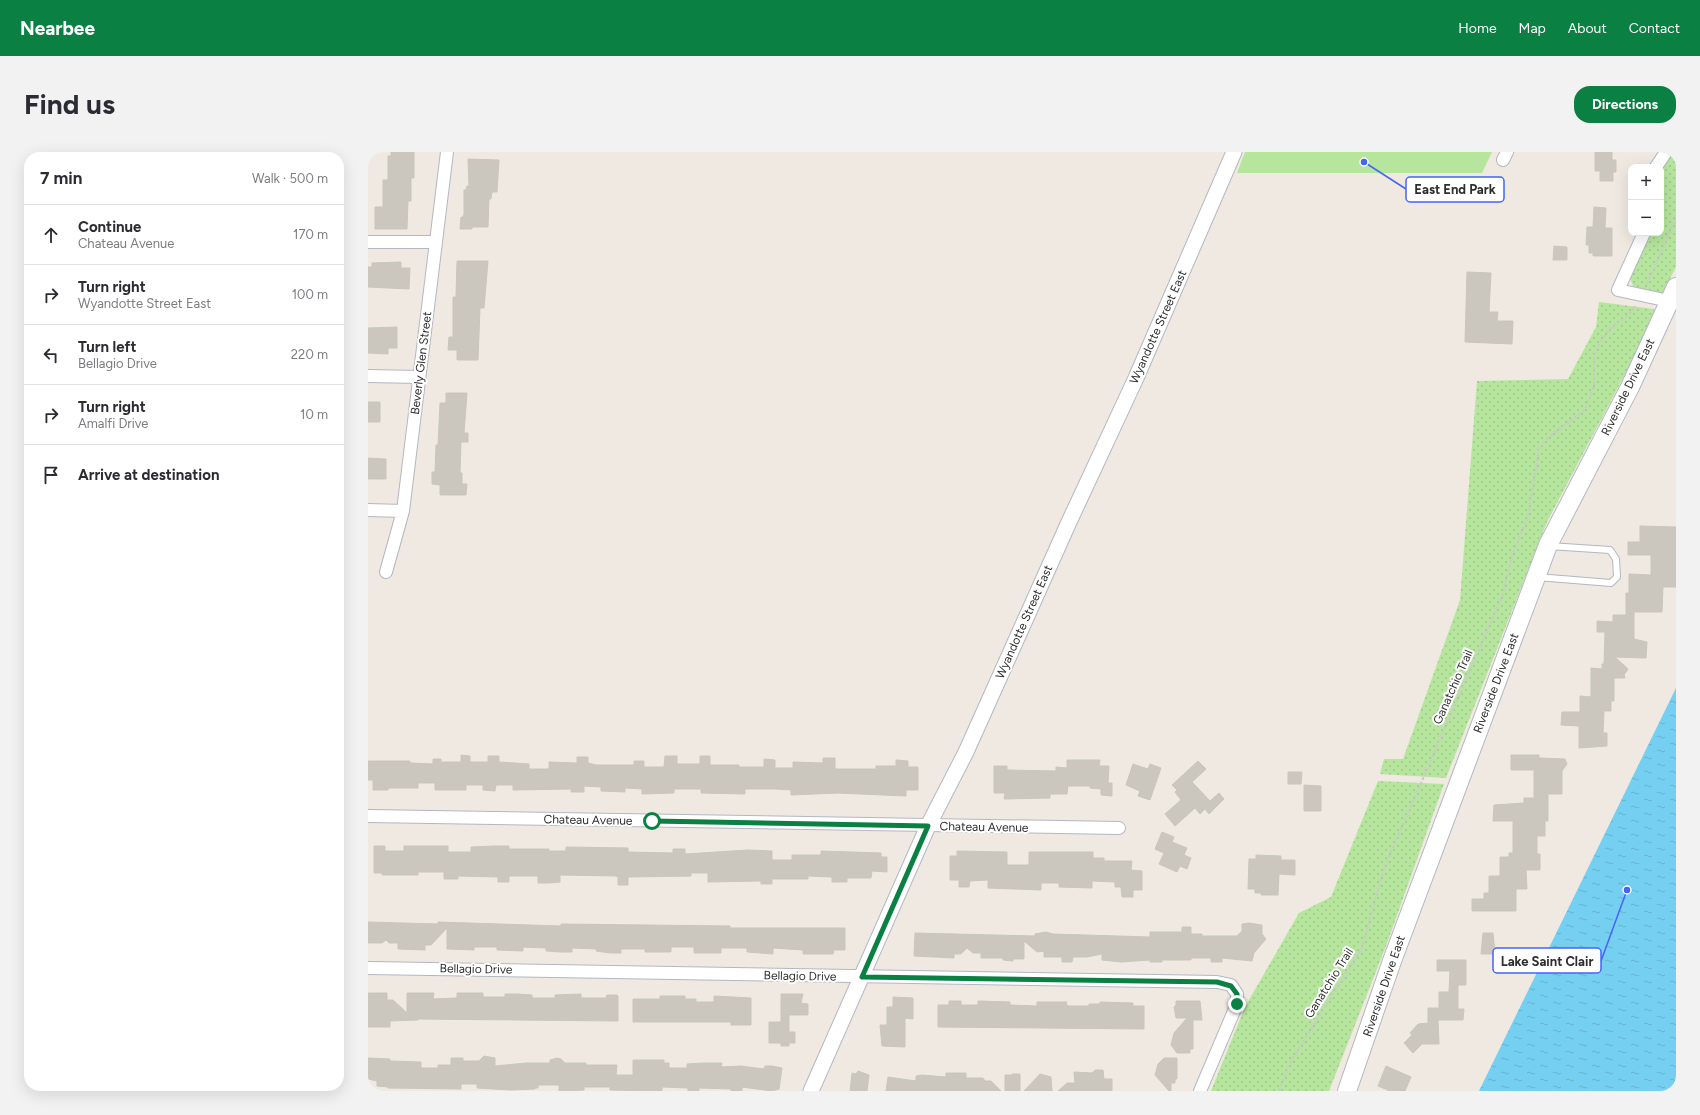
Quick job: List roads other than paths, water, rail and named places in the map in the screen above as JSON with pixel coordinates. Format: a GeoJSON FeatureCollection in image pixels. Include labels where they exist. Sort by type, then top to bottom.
{"type":"FeatureCollection","features":[{"type":"Feature","properties":{"kind":"main road","name":"Riverside Drive East"},"geometry":{"type":"LineString","coordinates":[[1347,1091],[1392,961],[1548,545],[1630,387],[1673,294]]}},
{"type":"Feature","properties":{"kind":"street","name":"Beverly Glen Street"},"geometry":{"type":"LineString","coordinates":[[386,572],[403,511],[447,152]]}},
{"type":"Feature","properties":{"kind":"street","name":"Wyandotte Street East"},"geometry":{"type":"LineString","coordinates":[[810,1091],[928,826],[966,752],[1069,522],[1136,378],[1234,152]]}},
{"type":"Feature","properties":{"kind":"street"},"geometry":{"type":"LineString","coordinates":[[1658,164],[1666,152]]}},
{"type":"Feature","properties":{"kind":"street"},"geometry":{"type":"LineString","coordinates":[[1643,236],[1618,290],[1673,294]]}},
{"type":"Feature","properties":{"kind":"street"},"geometry":{"type":"LineString","coordinates":[[368,242],[436,242]]}},
{"type":"Feature","properties":{"kind":"street"},"geometry":{"type":"LineString","coordinates":[[368,376],[419,377]]}},
{"type":"Feature","properties":{"kind":"street"},"geometry":{"type":"LineString","coordinates":[[368,510],[403,511]]}},
{"type":"Feature","properties":{"kind":"street","name":"Chateau Avenue"},"geometry":{"type":"LineString","coordinates":[[368,816],[1119,828]]}},
{"type":"Feature","properties":{"kind":"street","name":"Bellagio Drive"},"geometry":{"type":"LineString","coordinates":[[368,968],[1217,982],[1231,986],[1237,994],[1237,1004],[1200,1091]]}},
{"type":"Feature","properties":{"kind":"lane"},"geometry":{"type":"LineString","coordinates":[[1536,577],[1611,583],[1617,577],[1616,559],[1610,550],[1548,545]]}},
{"type":"Feature","properties":{"kind":"water"},"geometry":{"type":"Polygon","coordinates":[[[1676,688],[1676,1091],[1479,1091],[1676,688]]]}},
{"type":"Feature","properties":{"kind":"place","name":"East End Park"},"geometry":{"type":"Point","coordinates":[1364,162]}},
{"type":"Feature","properties":{"kind":"place","name":"Lake Saint Clair"},"geometry":{"type":"Point","coordinates":[1627,890]}}]}
